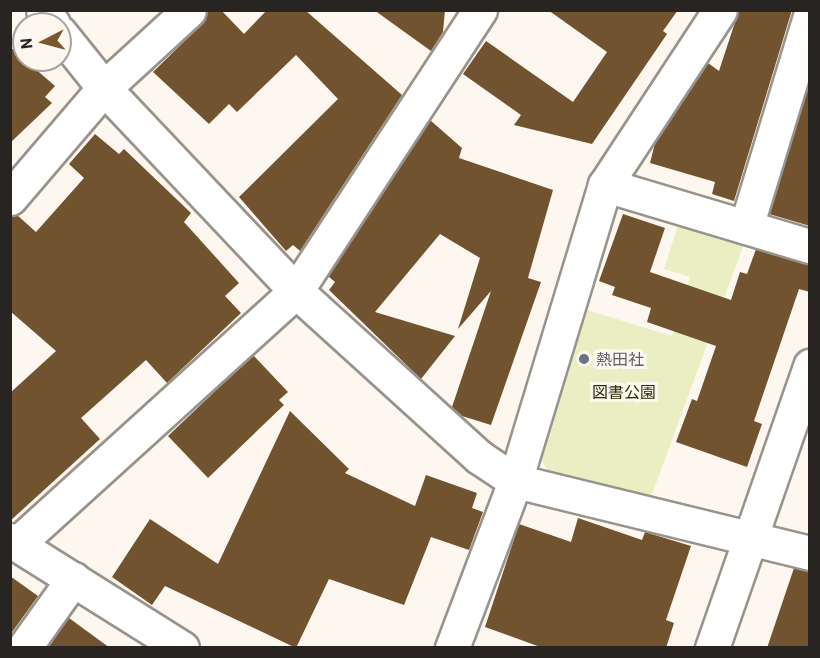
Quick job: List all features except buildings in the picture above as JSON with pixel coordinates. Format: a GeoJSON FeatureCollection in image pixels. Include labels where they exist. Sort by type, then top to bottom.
{"type":"FeatureCollection","features":[{"type":"Feature","properties":{"kind":"street"},"geometry":{"type":"LineString","coordinates":[[10,198],[104,88],[189,10]]}},
{"type":"Feature","properties":{"kind":"street"},"geometry":{"type":"LineString","coordinates":[[182,648],[14,542],[296,291],[480,10]]}},
{"type":"Feature","properties":{"kind":"street"},"geometry":{"type":"LineString","coordinates":[[452,648],[515,482],[605,185],[720,10]]}},
{"type":"Feature","properties":{"kind":"street"},"geometry":{"type":"LineString","coordinates":[[746,226],[810,16]]}},
{"type":"Feature","properties":{"kind":"street"},"geometry":{"type":"LineString","coordinates":[[72,48],[104,88],[296,291],[479,458],[515,482],[810,553]]}},
{"type":"Feature","properties":{"kind":"street"},"geometry":{"type":"LineString","coordinates":[[605,185],[810,246]]}},
{"type":"Feature","properties":{"kind":"street"},"geometry":{"type":"LineString","coordinates":[[712,648],[810,366]]}},
{"type":"Feature","properties":{"kind":"street"},"geometry":{"type":"LineString","coordinates":[[24,648],[73,579]]}},
{"type":"Feature","properties":{"kind":"green space","name":"図書公園"},"geometry":{"type":"Polygon","coordinates":[[[678,225],[744,244],[651,497],[549,472],[540,458],[584,309],[672,336],[690,277],[664,269],[678,225]]]}},
{"type":"Feature","properties":{"kind":"place","name":"熱田社"},"geometry":{"type":"Point","coordinates":[584,359]}}]}
